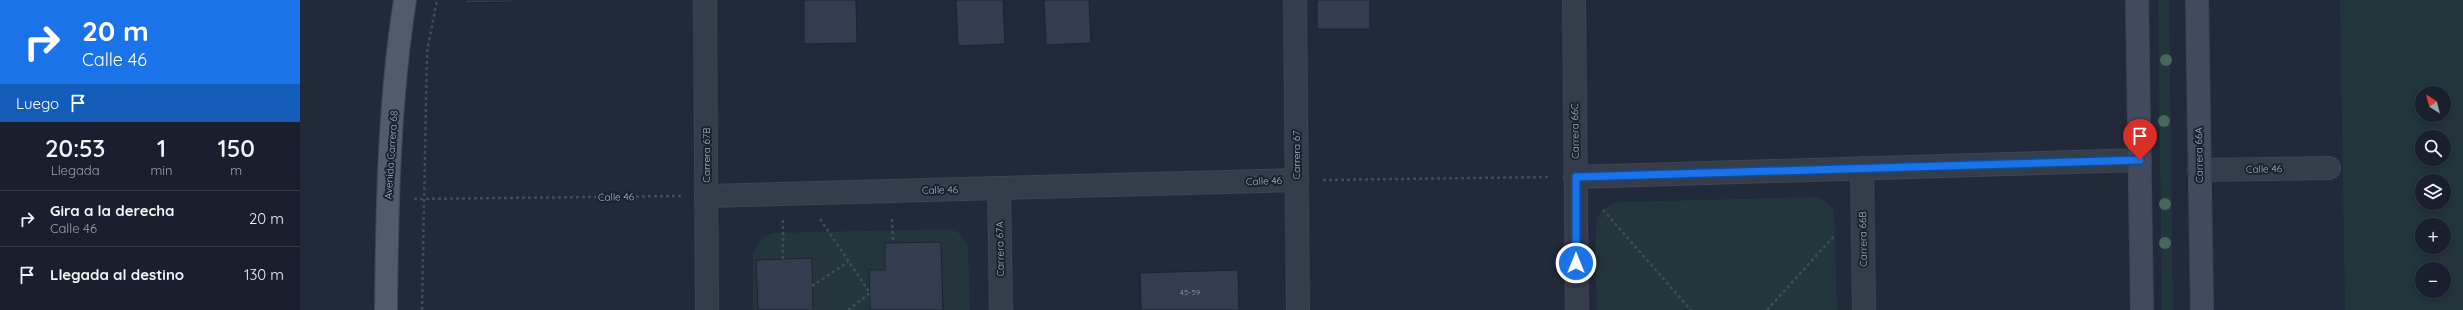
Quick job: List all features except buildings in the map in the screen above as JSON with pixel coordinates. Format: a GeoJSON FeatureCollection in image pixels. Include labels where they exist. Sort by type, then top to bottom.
{"type":"FeatureCollection","features":[{"type":"Feature","properties":{"kind":"main road","name":"Avenida Carrera 68"},"geometry":{"type":"LineString","coordinates":[[386,310],[388,199],[400,33],[405,0]]}},
{"type":"Feature","properties":{"kind":"street","name":"Carrera 67B"},"geometry":{"type":"LineString","coordinates":[[705,0],[707,310]]}},
{"type":"Feature","properties":{"kind":"street","name":"Carrera 67"},"geometry":{"type":"LineString","coordinates":[[1295,0],[1298,310]]}},
{"type":"Feature","properties":{"kind":"street","name":"Carrera 66C"},"geometry":{"type":"LineString","coordinates":[[1574,0],[1577,310]]}},
{"type":"Feature","properties":{"kind":"street"},"geometry":{"type":"LineString","coordinates":[[2137,0],[2142,310]]}},
{"type":"Feature","properties":{"kind":"street","name":"Carrera 66A"},"geometry":{"type":"LineString","coordinates":[[2197,0],[2202,310]]}},
{"type":"Feature","properties":{"kind":"street"},"geometry":{"type":"LineString","coordinates":[[1576,177],[2140,160]]}},
{"type":"Feature","properties":{"kind":"street","name":"Carrera 66B"},"geometry":{"type":"LineString","coordinates":[[1862,168],[1864,310]]}},
{"type":"Feature","properties":{"kind":"street","name":"Calle 46"},"geometry":{"type":"LineString","coordinates":[[2200,170],[2329,168]]}},
{"type":"Feature","properties":{"kind":"street","name":"Calle 46"},"geometry":{"type":"LineString","coordinates":[[706,196],[1297,180]]}},
{"type":"Feature","properties":{"kind":"street","name":"Carrera 67A"},"geometry":{"type":"LineString","coordinates":[[998,188],[1001,310]]}},
{"type":"Feature","properties":{"kind":"path"},"geometry":{"type":"LineString","coordinates":[[422,310],[427,52],[437,0]]}},
{"type":"Feature","properties":{"kind":"path","name":"Calle 46"},"geometry":{"type":"LineString","coordinates":[[1297,180],[1576,177]]}},
{"type":"Feature","properties":{"kind":"path","name":"Calle 46"},"geometry":{"type":"LineString","coordinates":[[388,199],[706,196]]}},
{"type":"Feature","properties":{"kind":"path"},"geometry":{"type":"LineString","coordinates":[[1599,206],[1691,310]]}},
{"type":"Feature","properties":{"kind":"path"},"geometry":{"type":"LineString","coordinates":[[820,219],[870,293],[848,310]]}},
{"type":"Feature","properties":{"kind":"path"},"geometry":{"type":"LineString","coordinates":[[892,219],[893,243]]}},
{"type":"Feature","properties":{"kind":"path"},"geometry":{"type":"LineString","coordinates":[[783,220],[783,259]]}},
{"type":"Feature","properties":{"kind":"path"},"geometry":{"type":"LineString","coordinates":[[1767,310],[1840,230]]}},
{"type":"Feature","properties":{"kind":"path"},"geometry":{"type":"LineString","coordinates":[[812,286],[848,262]]}},
{"type":"Feature","properties":{"kind":"green space"},"geometry":{"type":"Polygon","coordinates":[[[2158,0],[2169,0],[2173,310],[2162,310],[2158,0]]]}},
{"type":"Feature","properties":{"kind":"green space"},"geometry":{"type":"Polygon","coordinates":[[[2340,0],[2463,0],[2463,310],[2345,310],[2340,0]]]}},
{"type":"Feature","properties":{"kind":"green space"},"geometry":{"type":"Polygon","coordinates":[[[1815,197],[1824,200],[1834,210],[1837,310],[1597,310],[1595,247],[1597,223],[1600,213],[1609,206],[1618,202],[1815,197]]]}},
{"type":"Feature","properties":{"kind":"green space"},"geometry":{"type":"Polygon","coordinates":[[[948,229],[958,232],[968,245],[970,310],[753,310],[753,251],[763,237],[773,233],[948,229]]]}},
{"type":"Feature","properties":{"kind":"route"},"geometry":{"type":"LineString","coordinates":[[1576,263],[1576,177],[2140,160]]}}]}
